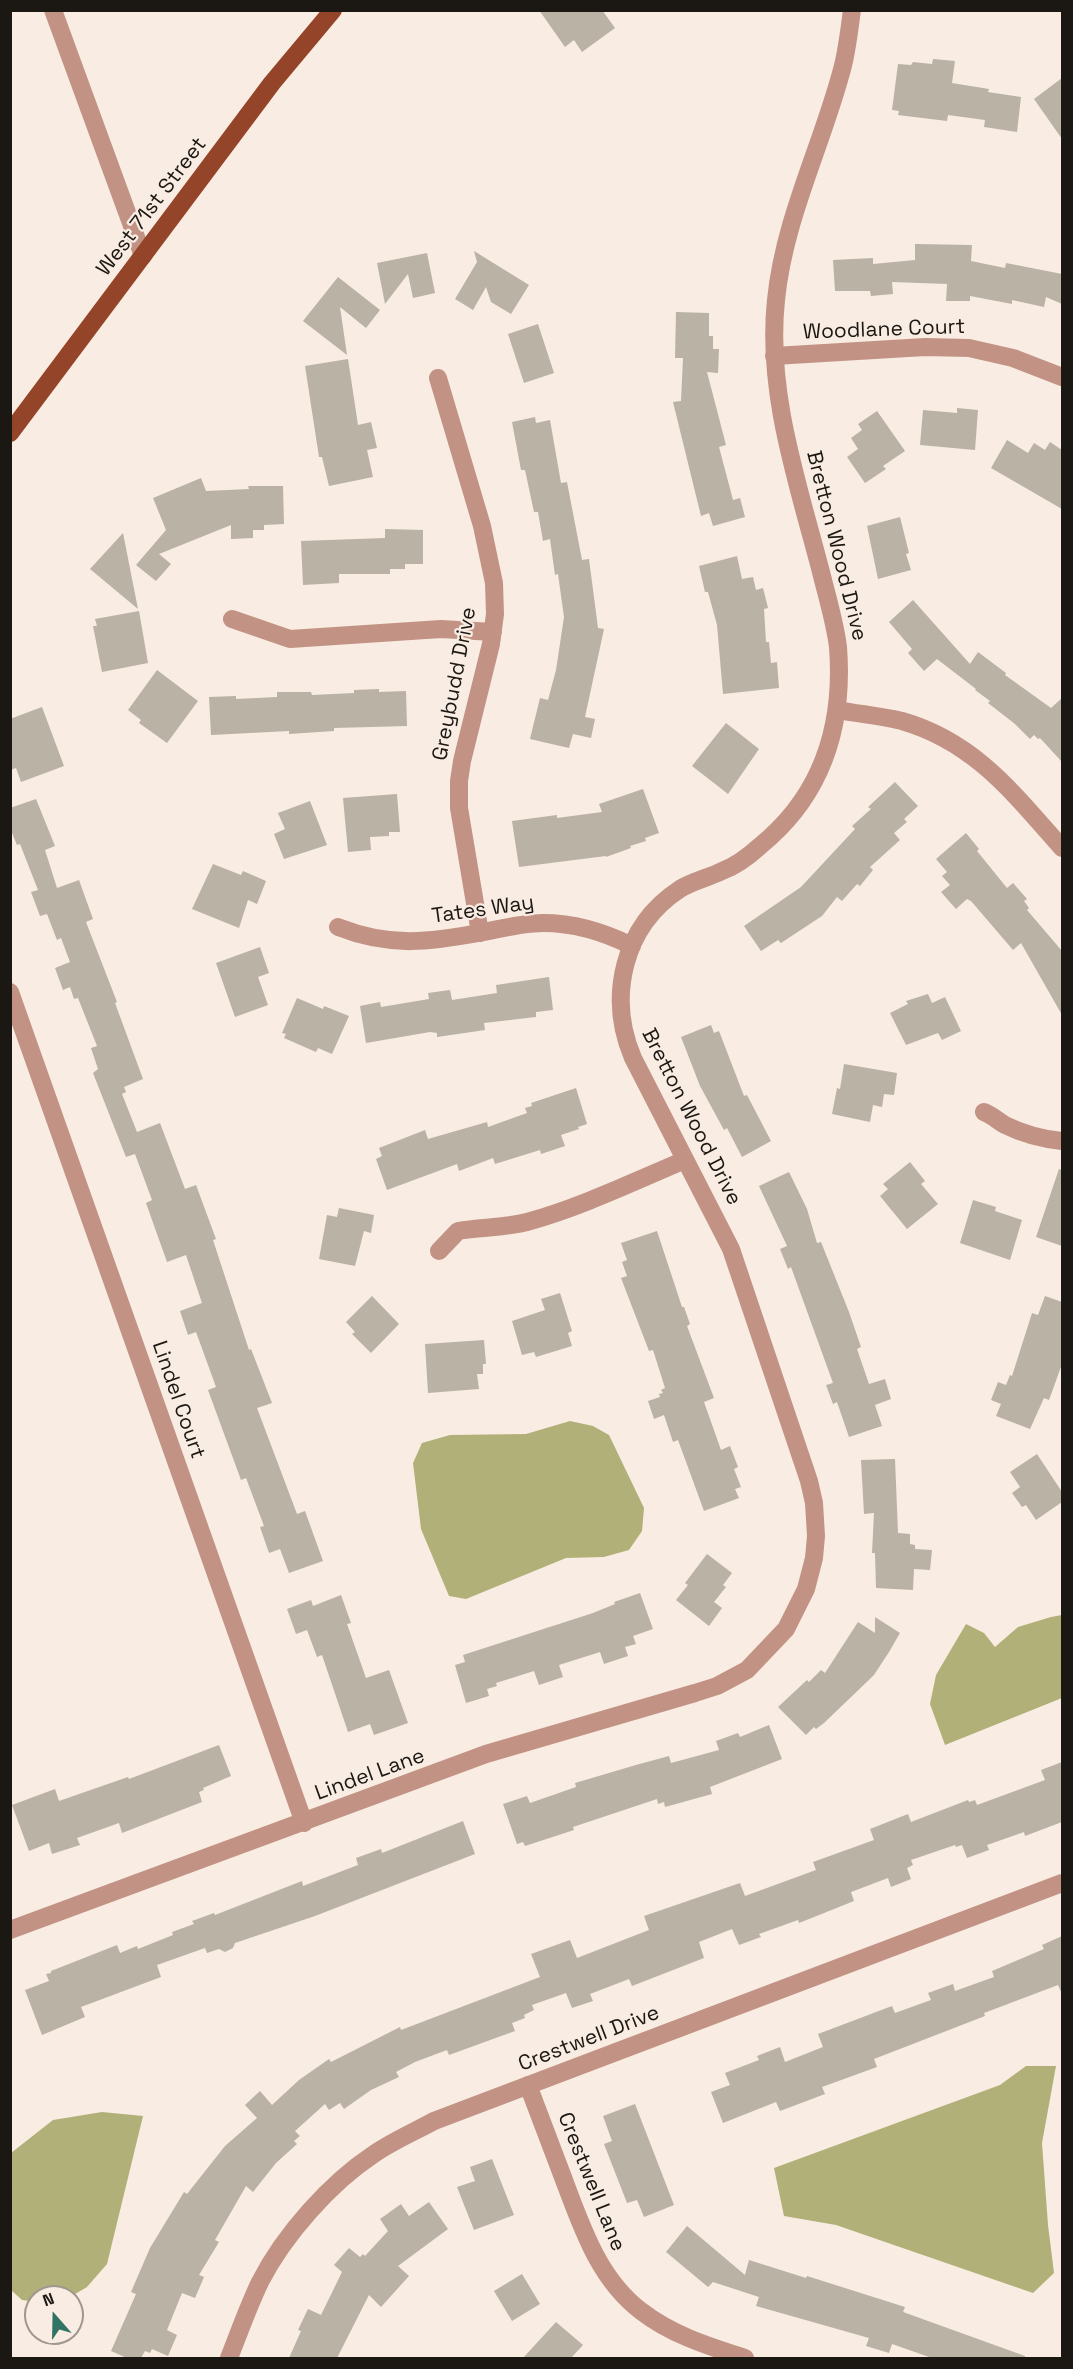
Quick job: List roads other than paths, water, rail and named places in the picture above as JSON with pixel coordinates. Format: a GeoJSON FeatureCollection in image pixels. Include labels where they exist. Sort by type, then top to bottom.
{"type":"FeatureCollection","features":[{"type":"Feature","properties":{"kind":"main road","name":"West 71st Street"},"geometry":{"type":"LineString","coordinates":[[10,434],[272,83],[333,10]]}},
{"type":"Feature","properties":{"kind":"street"},"geometry":{"type":"LineString","coordinates":[[53,10],[143,256]]}},
{"type":"Feature","properties":{"kind":"street","name":"Bretton Wood Drive"},"geometry":{"type":"LineString","coordinates":[[747,1670],[786,1629],[802,1600],[814,1558],[815,1514],[809,1481],[741,1276],[720,1224],[633,1058],[624,1033],[619,1000],[625,965],[632,946],[649,919],[667,899],[683,887],[724,871],[739,862],[760,847],[789,819],[804,799],[823,763],[832,739],[838,710],[840,667],[837,638],[784,429],[774,356],[776,300],[784,246],[841,73],[852,10]]}},
{"type":"Feature","properties":{"kind":"street","name":"Woodlane Court"},"geometry":{"type":"LineString","coordinates":[[774,356],[925,347],[969,348],[1013,358],[1062,377]]}},
{"type":"Feature","properties":{"kind":"street","name":"Greybudd Drive"},"geometry":{"type":"LineString","coordinates":[[438,378],[482,526],[492,571],[495,600],[493,632],[459,781],[459,808],[480,933]]}},
{"type":"Feature","properties":{"kind":"street"},"geometry":{"type":"LineString","coordinates":[[232,619],[290,639],[441,629],[493,632]]}},
{"type":"Feature","properties":{"kind":"street"},"geometry":{"type":"LineString","coordinates":[[838,710],[900,721],[952,742],[981,761],[998,776],[1062,848]]}},
{"type":"Feature","properties":{"kind":"street","name":"Tates Way"},"geometry":{"type":"LineString","coordinates":[[338,927],[376,938],[404,942],[430,941],[544,923],[592,929],[632,946]]}},
{"type":"Feature","properties":{"kind":"street","name":"Lindel Court"},"geometry":{"type":"LineString","coordinates":[[10,992],[304,1823]]}},
{"type":"Feature","properties":{"kind":"street"},"geometry":{"type":"LineString","coordinates":[[984,1112],[1006,1125],[1029,1134],[1046,1140],[1062,1141]]}},
{"type":"Feature","properties":{"kind":"street"},"geometry":{"type":"LineString","coordinates":[[439,1251],[458,1231],[526,1222],[559,1212],[685,1160]]}},
{"type":"Feature","properties":{"kind":"street","name":"Lindel Lane"},"geometry":{"type":"LineString","coordinates":[[10,1930],[486,1754],[696,1694],[747,1670]]}},
{"type":"Feature","properties":{"kind":"street","name":"Crestwell Drive"},"geometry":{"type":"LineString","coordinates":[[229,2358],[266,2272],[302,2221],[337,2184],[376,2152],[416,2129],[1062,1883]]}},
{"type":"Feature","properties":{"kind":"street","name":"Crestwell Lane"},"geometry":{"type":"LineString","coordinates":[[528,2085],[585,2237],[601,2266],[616,2286],[633,2304],[663,2326],[690,2340],[745,2358]]}}]}
